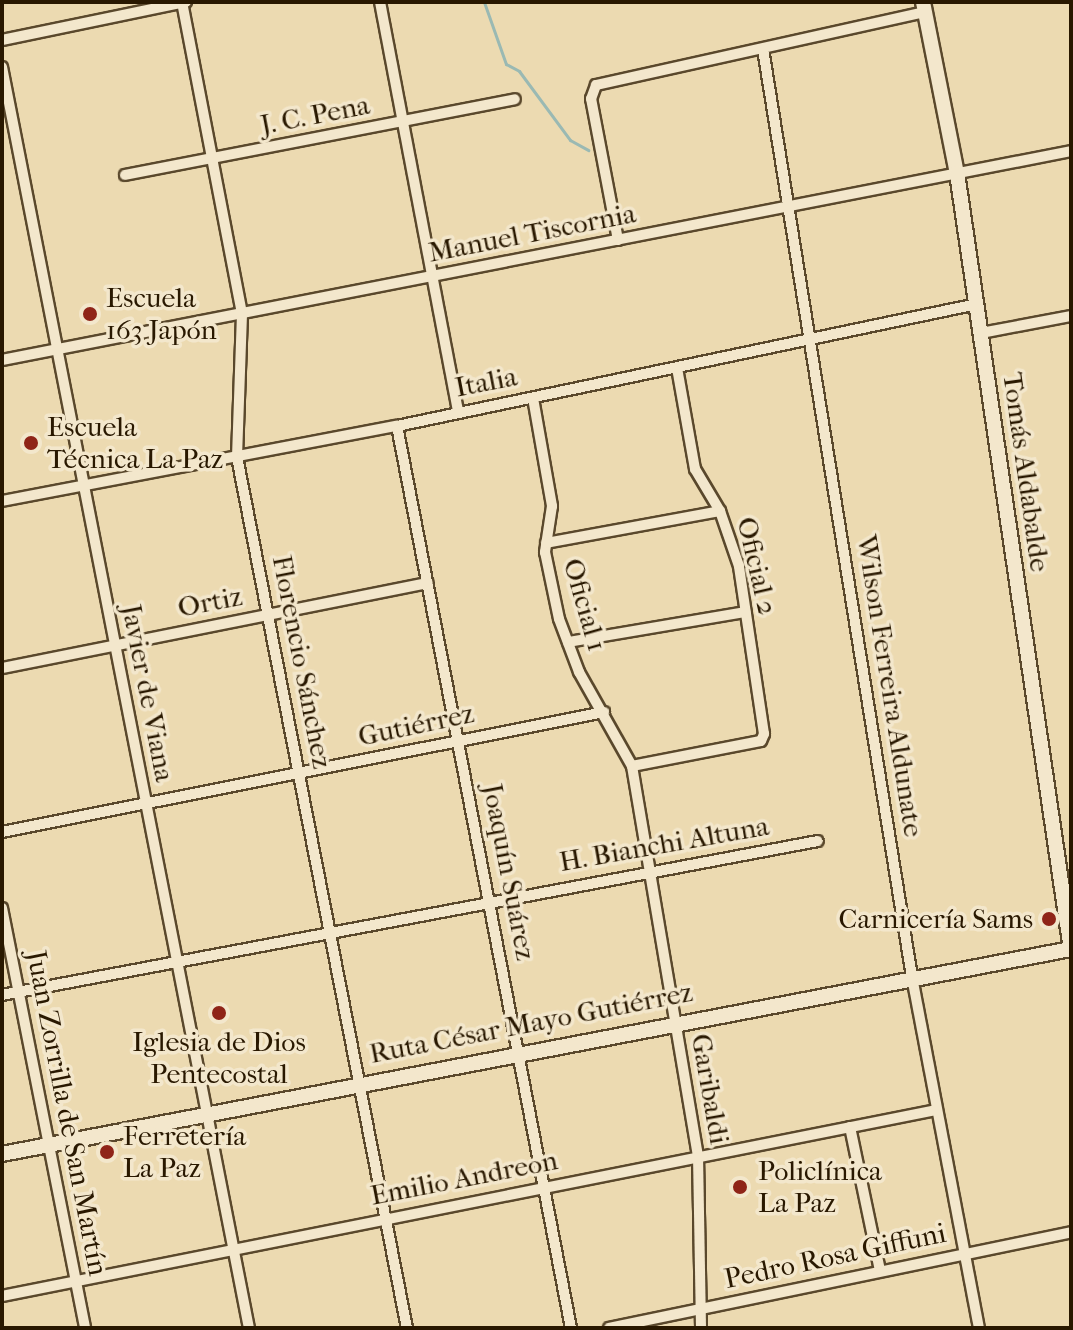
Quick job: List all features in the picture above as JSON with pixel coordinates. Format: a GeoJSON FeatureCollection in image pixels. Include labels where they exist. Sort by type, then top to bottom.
{"type":"FeatureCollection","features":[{"type":"Feature","properties":{"kind":"street"},"geometry":{"type":"LineString","coordinates":[[2,40],[184,2]]}},
{"type":"Feature","properties":{"kind":"street","name":"Florencio Sánchez"},"geometry":{"type":"LineString","coordinates":[[184,2],[242,314],[237,457],[407,1328]]}},
{"type":"Feature","properties":{"kind":"street"},"geometry":{"type":"LineString","coordinates":[[380,2],[458,412]]}},
{"type":"Feature","properties":{"kind":"street"},"geometry":{"type":"LineString","coordinates":[[618,240],[591,99],[596,85],[763,49],[924,7]]}},
{"type":"Feature","properties":{"kind":"street","name":"Tomás Aldabalde"},"geometry":{"type":"LineString","coordinates":[[924,7],[957,173],[1071,949]]}},
{"type":"Feature","properties":{"kind":"street","name":"Wilson Ferreira Aldunate"},"geometry":{"type":"LineString","coordinates":[[763,49],[792,206],[912,977],[979,1328]]}},
{"type":"Feature","properties":{"kind":"street","name":"Javier de Viana"},"geometry":{"type":"LineString","coordinates":[[2,67],[249,1328]]}},
{"type":"Feature","properties":{"kind":"street","name":"J. C. Pena"},"geometry":{"type":"LineString","coordinates":[[125,175],[515,99]]}},
{"type":"Feature","properties":{"kind":"street","name":"Manuel Tiscornia"},"geometry":{"type":"LineString","coordinates":[[2,360],[1071,151]]}},
{"type":"Feature","properties":{"kind":"street","name":"Italia"},"geometry":{"type":"LineString","coordinates":[[2,501],[397,426],[977,304]]}},
{"type":"Feature","properties":{"kind":"street"},"geometry":{"type":"LineString","coordinates":[[981,333],[1071,316]]}},
{"type":"Feature","properties":{"kind":"street","name":"Oficial 2"},"geometry":{"type":"LineString","coordinates":[[632,766],[761,741],[764,734],[745,612],[720,511],[695,469],[677,368]]}},
{"type":"Feature","properties":{"kind":"street","name":"Oficial 1"},"geometry":{"type":"LineString","coordinates":[[533,398],[552,506],[546,543],[548,575],[568,642],[632,766]]}},
{"type":"Feature","properties":{"kind":"street","name":"Joaquín Suárez"},"geometry":{"type":"LineString","coordinates":[[397,426],[571,1328]]}},
{"type":"Feature","properties":{"kind":"street"},"geometry":{"type":"LineString","coordinates":[[546,543],[720,511]]}},
{"type":"Feature","properties":{"kind":"street","name":"Ortiz"},"geometry":{"type":"LineString","coordinates":[[2,668],[428,583]]}},
{"type":"Feature","properties":{"kind":"street"},"geometry":{"type":"LineString","coordinates":[[568,642],[745,612]]}},
{"type":"Feature","properties":{"kind":"street","name":"Gutiérrez"},"geometry":{"type":"LineString","coordinates":[[2,832],[604,712]]}},
{"type":"Feature","properties":{"kind":"street","name":"Garibaldi"},"geometry":{"type":"LineString","coordinates":[[632,766],[698,1155],[698,1310],[701,1328]]}},
{"type":"Feature","properties":{"kind":"street","name":"H. Bianchi Altuna"},"geometry":{"type":"LineString","coordinates":[[2,995],[818,841]]}},
{"type":"Feature","properties":{"kind":"street","name":"Juan Zorrilla de San Martín"},"geometry":{"type":"LineString","coordinates":[[2,908],[85,1328]]}},
{"type":"Feature","properties":{"kind":"street","name":"Ruta César Mayo Gutiérrez"},"geometry":{"type":"LineString","coordinates":[[2,1154],[519,1051],[1071,949]]}},
{"type":"Feature","properties":{"kind":"street","name":"Emilio Andreon"},"geometry":{"type":"LineString","coordinates":[[2,1296],[936,1110]]}},
{"type":"Feature","properties":{"kind":"street"},"geometry":{"type":"LineString","coordinates":[[850,1127],[880,1271]]}},
{"type":"Feature","properties":{"kind":"street","name":"Pedro Rosa Giffuni"},"geometry":{"type":"LineString","coordinates":[[609,1328],[1071,1232]]}},
{"type":"Feature","properties":{"kind":"waterway"},"geometry":{"type":"LineString","coordinates":[[484,2],[506,64],[519,71],[570,140],[588,150]]}},
{"type":"Feature","properties":{"kind":"place","name":"Escuela 163 Japón"},"geometry":{"type":"Point","coordinates":[90,314]}},
{"type":"Feature","properties":{"kind":"place","name":"Escuela Técnica La Paz"},"geometry":{"type":"Point","coordinates":[31,443]}},
{"type":"Feature","properties":{"kind":"place","name":"Carnicería Sams"},"geometry":{"type":"Point","coordinates":[1049,919]}},
{"type":"Feature","properties":{"kind":"place","name":"Iglesia de Dios Pentecostal"},"geometry":{"type":"Point","coordinates":[219,1013]}},
{"type":"Feature","properties":{"kind":"place","name":"Ferretería La Paz"},"geometry":{"type":"Point","coordinates":[107,1152]}},
{"type":"Feature","properties":{"kind":"place","name":"Policlínica La Paz"},"geometry":{"type":"Point","coordinates":[740,1187]}}]}
